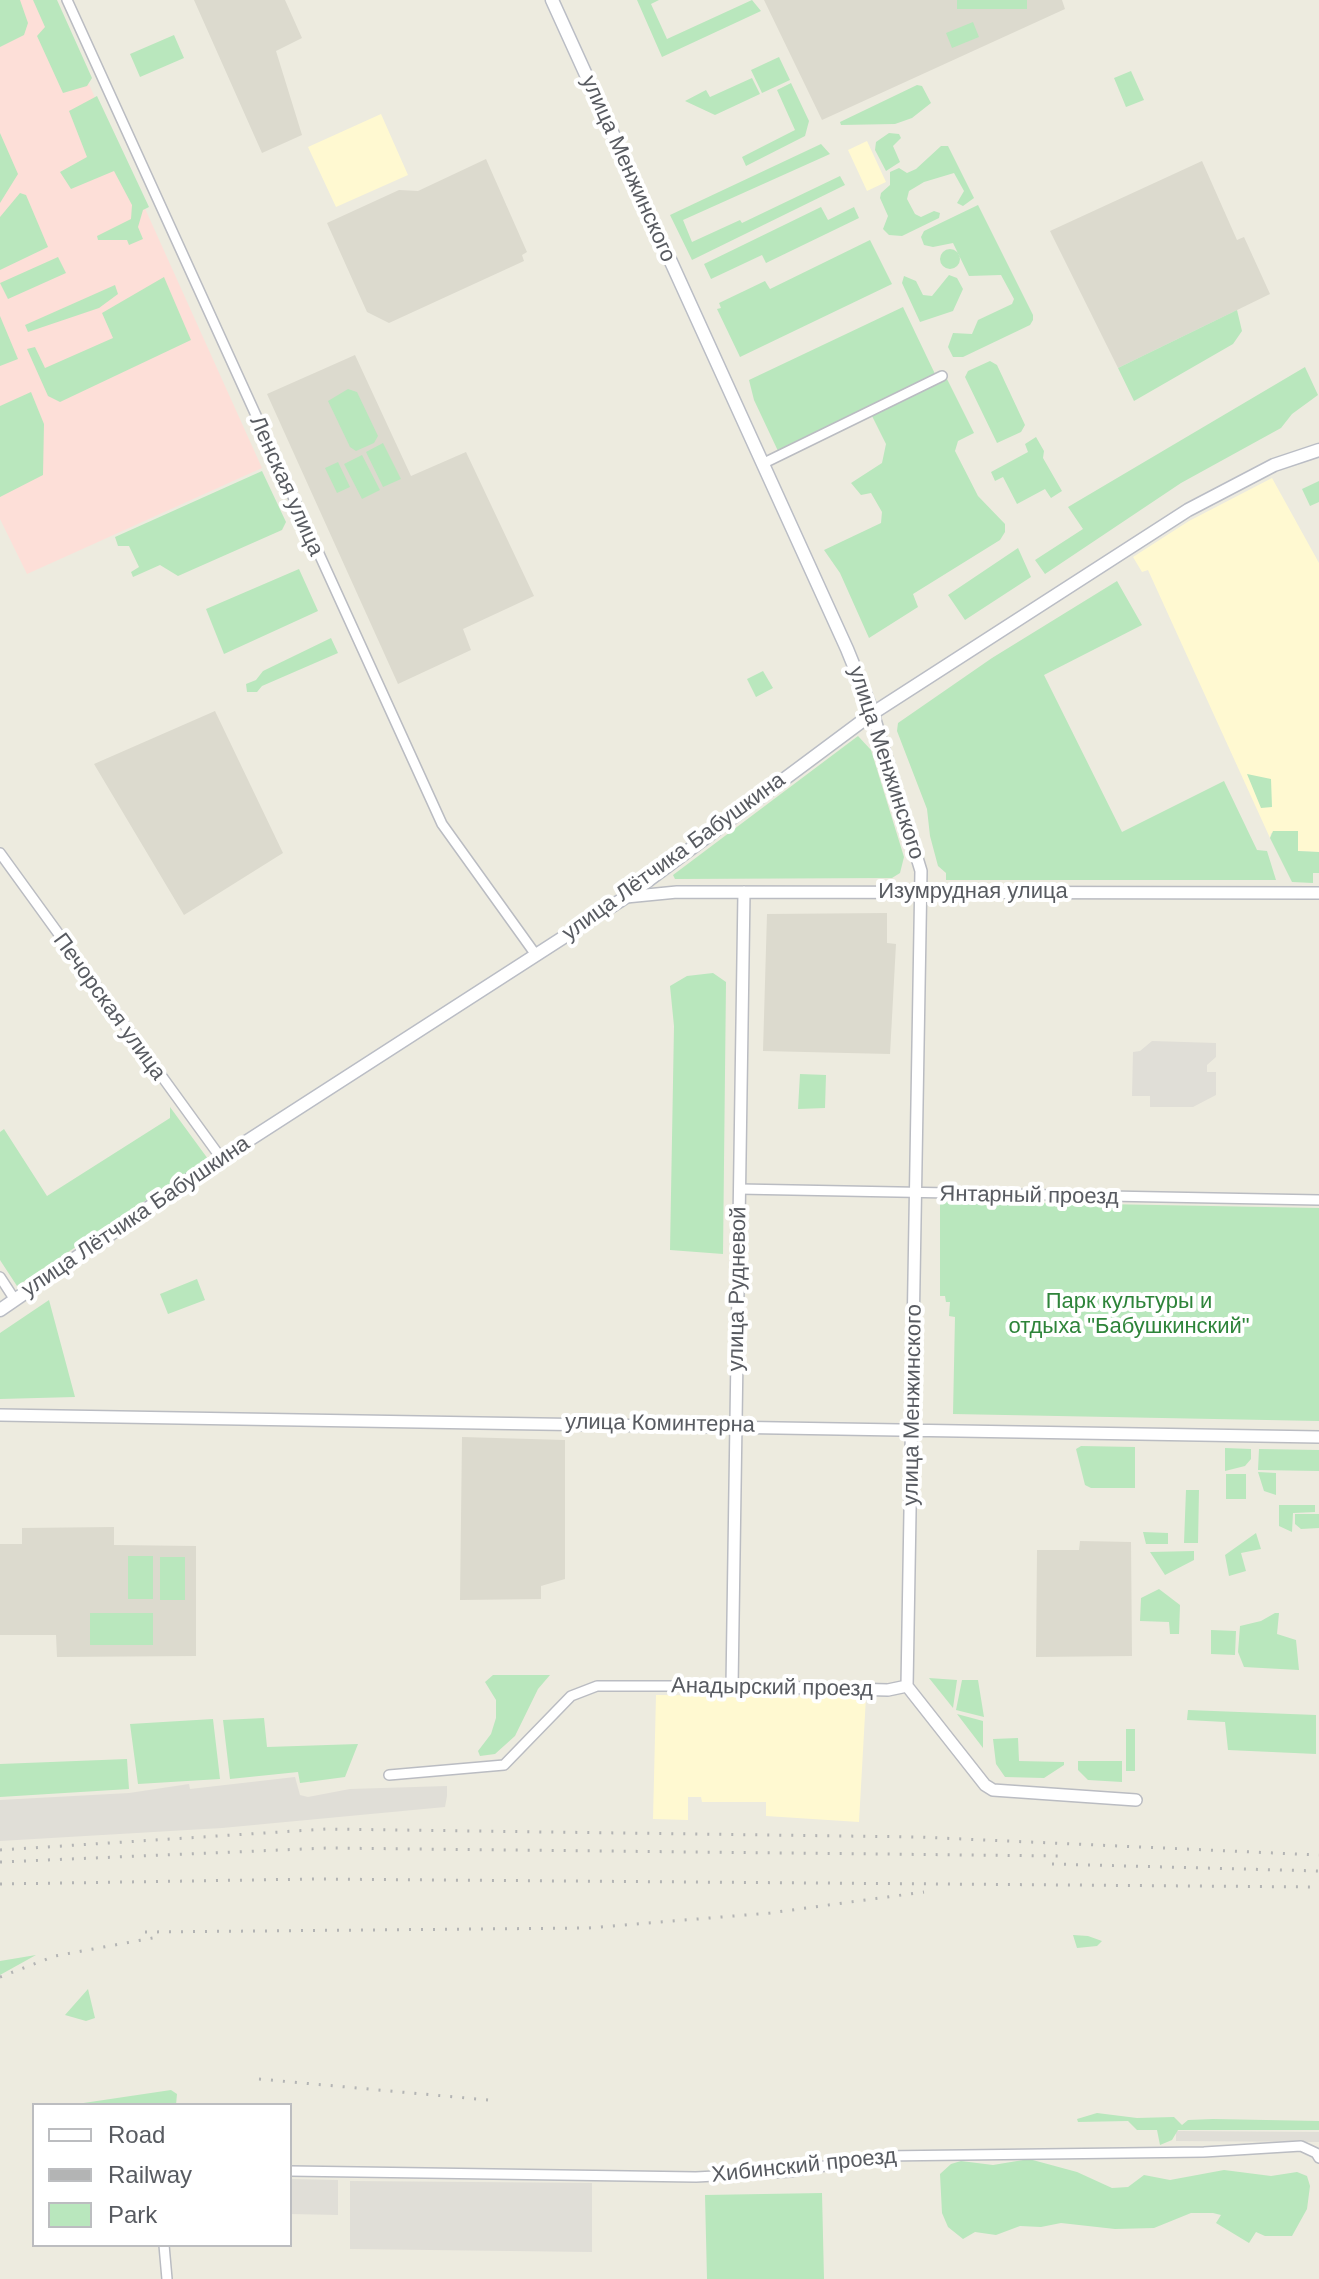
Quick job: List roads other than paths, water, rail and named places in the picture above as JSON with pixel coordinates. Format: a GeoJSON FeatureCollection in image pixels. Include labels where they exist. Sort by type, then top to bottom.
{"type":"FeatureCollection","features":[{"type":"Feature","properties":{"kind":"main road","name":"улица Менжинского"},"geometry":{"type":"LineString","coordinates":[[552,0],[873,713]]}},
{"type":"Feature","properties":{"kind":"main road","name":"улица Лётчика Бабушкина"},"geometry":{"type":"LineString","coordinates":[[0,1310],[221,1158],[626,897],[873,713],[1188,510],[1274,465],[1319,450]]}},
{"type":"Feature","properties":{"kind":"street","name":"Ленская улица"},"geometry":{"type":"LineString","coordinates":[[67,0],[440,819],[536,955]]}},
{"type":"Feature","properties":{"kind":"street"},"geometry":{"type":"LineString","coordinates":[[762,464],[942,376]]}},
{"type":"Feature","properties":{"kind":"street","name":"улица Менжинского"},"geometry":{"type":"LineString","coordinates":[[873,713],[919,858],[907,1686]]}},
{"type":"Feature","properties":{"kind":"street","name":"Печорская улица"},"geometry":{"type":"LineString","coordinates":[[0,853],[221,1158]]}},
{"type":"Feature","properties":{"kind":"street","name":"Изумрудная улица"},"geometry":{"type":"LineString","coordinates":[[626,897],[677,892],[1319,893]]}},
{"type":"Feature","properties":{"kind":"street","name":"улица Рудневой"},"geometry":{"type":"LineString","coordinates":[[732,1686],[744,892]]}},
{"type":"Feature","properties":{"kind":"street","name":"Янтарный проезд"},"geometry":{"type":"LineString","coordinates":[[739,1189],[1319,1200]]}},
{"type":"Feature","properties":{"kind":"street"},"geometry":{"type":"LineString","coordinates":[[0,1277],[15,1300]]}},
{"type":"Feature","properties":{"kind":"street","name":"улица Коминтерна"},"geometry":{"type":"LineString","coordinates":[[0,1415],[1319,1437]]}},
{"type":"Feature","properties":{"kind":"street","name":"Анадырский проезд"},"geometry":{"type":"LineString","coordinates":[[389,1775],[498,1767],[512,1758],[571,1696],[597,1686],[888,1690],[907,1686]]}},
{"type":"Feature","properties":{"kind":"street"},"geometry":{"type":"LineString","coordinates":[[907,1686],[985,1785],[993,1790],[1136,1800]]}},
{"type":"Feature","properties":{"kind":"street","name":"Хибинский проезд"},"geometry":{"type":"LineString","coordinates":[[292,2171],[696,2177],[790,2172],[883,2156],[1204,2152],[1301,2146],[1318,2156]]}},
{"type":"Feature","properties":{"kind":"street"},"geometry":{"type":"LineString","coordinates":[[164,2247],[167,2279]]}},
{"type":"Feature","properties":{"kind":"railway"},"geometry":{"type":"LineString","coordinates":[[0,1850],[326,1829],[918,1837],[1319,1855]]}},
{"type":"Feature","properties":{"kind":"railway"},"geometry":{"type":"LineString","coordinates":[[0,1862],[327,1848],[1063,1856]]}},
{"type":"Feature","properties":{"kind":"railway"},"geometry":{"type":"LineString","coordinates":[[1052,1864],[1319,1871]]}},
{"type":"Feature","properties":{"kind":"railway"},"geometry":{"type":"LineString","coordinates":[[0,1884],[314,1879],[1319,1887]]}},
{"type":"Feature","properties":{"kind":"railway"},"geometry":{"type":"LineString","coordinates":[[145,1932],[588,1928],[770,1913],[924,1892]]}},
{"type":"Feature","properties":{"kind":"railway"},"geometry":{"type":"LineString","coordinates":[[0,1977],[55,1956],[158,1937]]}},
{"type":"Feature","properties":{"kind":"railway"},"geometry":{"type":"LineString","coordinates":[[259,2079],[488,2100]]}},
{"type":"Feature","properties":{"kind":"park label","name":"Парк культуры и отдыха \"Бабушкинский\""},"geometry":{"type":"Point","coordinates":[1129,1314]}}]}
